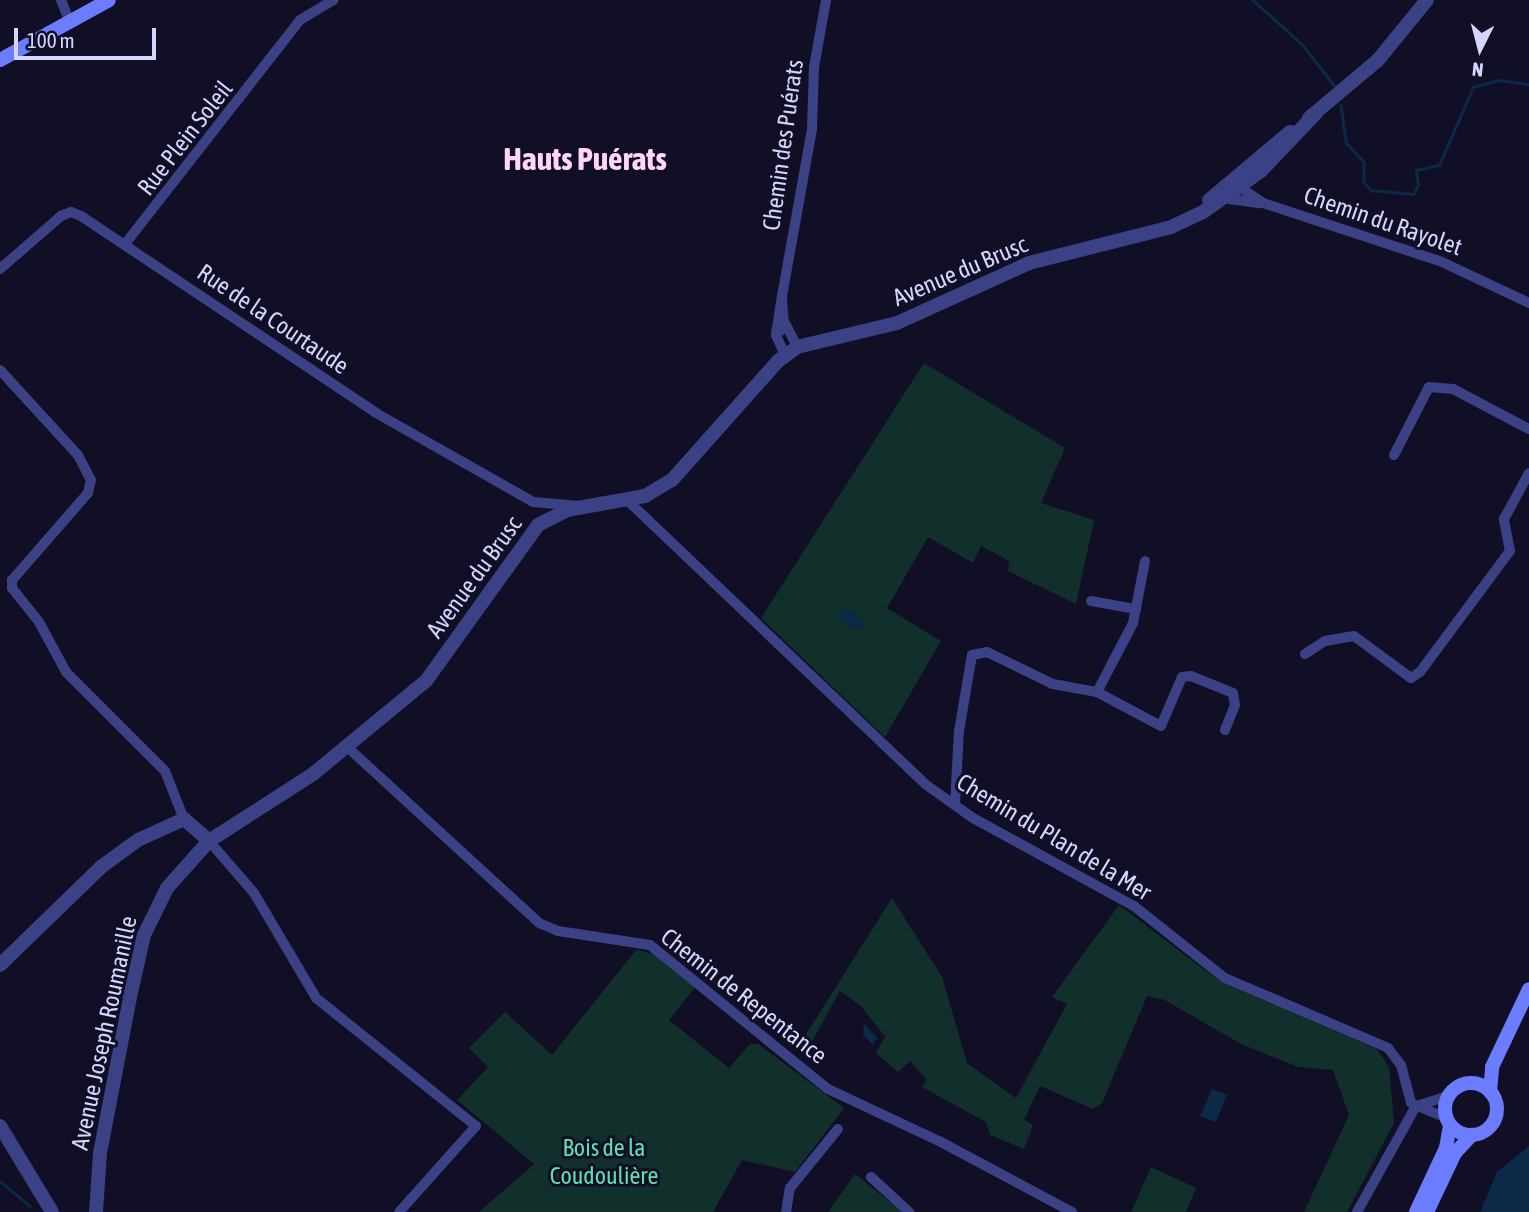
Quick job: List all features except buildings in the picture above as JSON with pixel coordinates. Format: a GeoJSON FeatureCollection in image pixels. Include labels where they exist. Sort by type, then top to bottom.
{"type":"FeatureCollection","features":[{"type":"Feature","properties":{"kind":"main road"},"geometry":{"type":"LineString","coordinates":[[0,60],[95,0]]}},
{"type":"Feature","properties":{"kind":"main road"},"geometry":{"type":"LineString","coordinates":[[0,51],[109,0]]}},
{"type":"Feature","properties":{"kind":"main road"},"geometry":{"type":"LineString","coordinates":[[1427,1212],[1455,1153],[1472,1135],[1487,1129],[1496,1116],[1490,1092],[1492,1067],[1529,989]]}},
{"type":"Feature","properties":{"kind":"main road"},"geometry":{"type":"LineString","coordinates":[[1416,1212],[1446,1148],[1448,1096],[1458,1086],[1472,1083],[1492,1067]]}},
{"type":"Feature","properties":{"kind":"main road"},"geometry":{"type":"LineString","coordinates":[[1472,1083],[1490,1092]]}},
{"type":"Feature","properties":{"kind":"main road"},"geometry":{"type":"LineString","coordinates":[[1448,1121],[1472,1135]]}},
{"type":"Feature","properties":{"kind":"street"},"geometry":{"type":"LineString","coordinates":[[61,0],[69,18]]}},
{"type":"Feature","properties":{"kind":"street","name":"Rue Plein Soleil"},"geometry":{"type":"LineString","coordinates":[[125,244],[273,61],[300,20],[333,0]]}},
{"type":"Feature","properties":{"kind":"street","name":"Chemin des Puérats"},"geometry":{"type":"LineString","coordinates":[[776,335],[811,129],[814,67],[826,0]]}},
{"type":"Feature","properties":{"kind":"street","name":"Avenue du Brusc"},"geometry":{"type":"LineString","coordinates":[[1231,188],[1271,148],[1378,60],[1427,0]]}},
{"type":"Feature","properties":{"kind":"street","name":"Avenue du Brusc"},"geometry":{"type":"LineString","coordinates":[[209,841],[313,774],[426,681],[485,594],[544,521],[580,506],[627,500],[659,489],[683,471],[791,351],[897,323],[1018,267],[1133,240],[1189,217],[1275,160],[1316,113]]}},
{"type":"Feature","properties":{"kind":"street","name":"Chemin du Rayolet"},"geometry":{"type":"LineString","coordinates":[[1231,188],[1263,203],[1442,262],[1529,303]]}},
{"type":"Feature","properties":{"kind":"street","name":"Rue de la Courtaude"},"geometry":{"type":"LineString","coordinates":[[0,269],[71,212],[125,244],[376,413],[533,502],[545,505],[567,502],[580,506]]}},
{"type":"Feature","properties":{"kind":"street","name":"Chemin des Puérats"},"geometry":{"type":"LineString","coordinates":[[782,296],[791,351]]}},
{"type":"Feature","properties":{"kind":"street"},"geometry":{"type":"LineString","coordinates":[[784,321],[776,335],[791,351]]}},
{"type":"Feature","properties":{"kind":"street"},"geometry":{"type":"LineString","coordinates":[[0,370],[78,455],[91,480],[88,493],[12,584],[0,589]]}},
{"type":"Feature","properties":{"kind":"street"},"geometry":{"type":"LineString","coordinates":[[1394,455],[1429,387],[1453,389],[1529,429]]}},
{"type":"Feature","properties":{"kind":"street"},"geometry":{"type":"LineString","coordinates":[[1305,654],[1325,641],[1354,636],[1411,678],[1420,672],[1510,551],[1504,519],[1529,473]]}},
{"type":"Feature","properties":{"kind":"street","name":"Chemin du Plan de la Mer"},"geometry":{"type":"LineString","coordinates":[[627,500],[921,780],[955,804],[1134,906],[1225,978],[1388,1048],[1401,1065],[1409,1099],[1416,1106]]}},
{"type":"Feature","properties":{"kind":"street"},"geometry":{"type":"LineString","coordinates":[[533,502],[544,521]]}},
{"type":"Feature","properties":{"kind":"street"},"geometry":{"type":"LineString","coordinates":[[544,521],[545,505]]}},
{"type":"Feature","properties":{"kind":"street"},"geometry":{"type":"LineString","coordinates":[[1097,692],[1136,608],[1145,561]]}},
{"type":"Feature","properties":{"kind":"street"},"geometry":{"type":"LineString","coordinates":[[0,579],[12,584],[38,622],[66,672],[164,771],[184,819],[209,841],[254,893],[316,998],[476,1126],[399,1212]]}},
{"type":"Feature","properties":{"kind":"street"},"geometry":{"type":"LineString","coordinates":[[1091,601],[1136,608]]}},
{"type":"Feature","properties":{"kind":"street"},"geometry":{"type":"LineString","coordinates":[[955,804],[959,731],[972,655],[987,652],[1053,684],[1082,693],[1097,692],[1161,726],[1182,677],[1191,676],[1233,693],[1235,705],[1225,730]]}},
{"type":"Feature","properties":{"kind":"street","name":"Chemin de Repentance"},"geometry":{"type":"LineString","coordinates":[[345,745],[539,923],[558,931],[650,945],[828,1089],[939,1141],[1072,1212]]}},
{"type":"Feature","properties":{"kind":"street"},"geometry":{"type":"LineString","coordinates":[[0,965],[101,867],[138,840],[184,819]]}},
{"type":"Feature","properties":{"kind":"street","name":"Avenue Joseph Roumanille"},"geometry":{"type":"LineString","coordinates":[[96,1212],[108,1104],[144,935],[167,888],[209,841]]}},
{"type":"Feature","properties":{"kind":"street"},"geometry":{"type":"LineString","coordinates":[[1357,1212],[1416,1106],[1448,1096]]}},
{"type":"Feature","properties":{"kind":"street"},"geometry":{"type":"LineString","coordinates":[[1416,1106],[1448,1121]]}},
{"type":"Feature","properties":{"kind":"street"},"geometry":{"type":"LineString","coordinates":[[0,1126],[52,1212]]}},
{"type":"Feature","properties":{"kind":"street"},"geometry":{"type":"LineString","coordinates":[[786,1212],[790,1188],[838,1129]]}},
{"type":"Feature","properties":{"kind":"street"},"geometry":{"type":"LineString","coordinates":[[0,1142],[41,1212]]}},
{"type":"Feature","properties":{"kind":"street"},"geometry":{"type":"LineString","coordinates":[[871,1177],[909,1212]]}},
{"type":"Feature","properties":{"kind":"green space"},"geometry":{"type":"Polygon","coordinates":[[[924,363],[1065,448],[1041,503],[1094,520],[1076,604],[1008,571],[1009,561],[981,546],[973,563],[928,537],[887,608],[941,641],[885,737],[761,618],[924,363]]]}},
{"type":"Feature","properties":{"kind":"green space"},"geometry":{"type":"Polygon","coordinates":[[[892,898],[942,977],[967,1063],[1016,1098],[1067,1004],[1052,997],[1119,905],[1218,980],[1377,1049],[1389,1067],[1394,1123],[1347,1212],[1304,1212],[1349,1115],[1333,1070],[1298,1067],[1239,1043],[1165,1000],[1147,996],[1102,1103],[1093,1109],[1040,1086],[1024,1120],[1033,1125],[1024,1149],[990,1135],[986,1122],[922,1087],[927,1080],[910,1061],[898,1072],[876,1053],[885,1037],[862,1007],[840,991],[806,1052],[798,1047],[892,898]]]}},
{"type":"Feature","properties":{"kind":"green space","name":"Bois de la Coudoulière"},"geometry":{"type":"Polygon","coordinates":[[[636,950],[656,955],[696,986],[669,1020],[729,1068],[750,1044],[758,1044],[844,1108],[795,1172],[742,1160],[713,1212],[479,1212],[534,1164],[457,1100],[488,1067],[469,1048],[505,1012],[552,1055],[636,950]]]}},
{"type":"Feature","properties":{"kind":"green space"},"geometry":{"type":"Polygon","coordinates":[[[1151,1167],[1196,1188],[1186,1212],[1131,1212],[1151,1167]]]}},
{"type":"Feature","properties":{"kind":"green space"},"geometry":{"type":"Polygon","coordinates":[[[855,1174],[900,1210],[900,1212],[828,1212],[855,1174]]]}},
{"type":"Feature","properties":{"kind":"water"},"geometry":{"type":"Polygon","coordinates":[[[840,610],[856,612],[864,626],[853,629],[838,617],[840,610]]]}},
{"type":"Feature","properties":{"kind":"water"},"geometry":{"type":"Polygon","coordinates":[[[864,1024],[877,1038],[873,1045],[863,1035],[864,1024]]]}},
{"type":"Feature","properties":{"kind":"water"},"geometry":{"type":"Polygon","coordinates":[[[1212,1089],[1227,1095],[1216,1122],[1200,1116],[1212,1089]]]}},
{"type":"Feature","properties":{"kind":"water"},"geometry":{"type":"Polygon","coordinates":[[[1529,1146],[1529,1212],[1480,1212],[1497,1172],[1529,1146]]]}},
{"type":"Feature","properties":{"kind":"waterway"},"geometry":{"type":"LineString","coordinates":[[1253,0],[1302,44],[1334,85]]}},
{"type":"Feature","properties":{"kind":"waterway"},"geometry":{"type":"LineString","coordinates":[[1341,105],[1346,142],[1364,162],[1364,182],[1371,190],[1413,194],[1418,185],[1416,170],[1439,165],[1473,87],[1499,80],[1529,84]]}},
{"type":"Feature","properties":{"kind":"waterway"},"geometry":{"type":"LineString","coordinates":[[0,1181],[30,1206]]}},
{"type":"Feature","properties":{"kind":"district","name":"Hauts Puérats"},"geometry":{"type":"Point","coordinates":[585,159]}}]}
